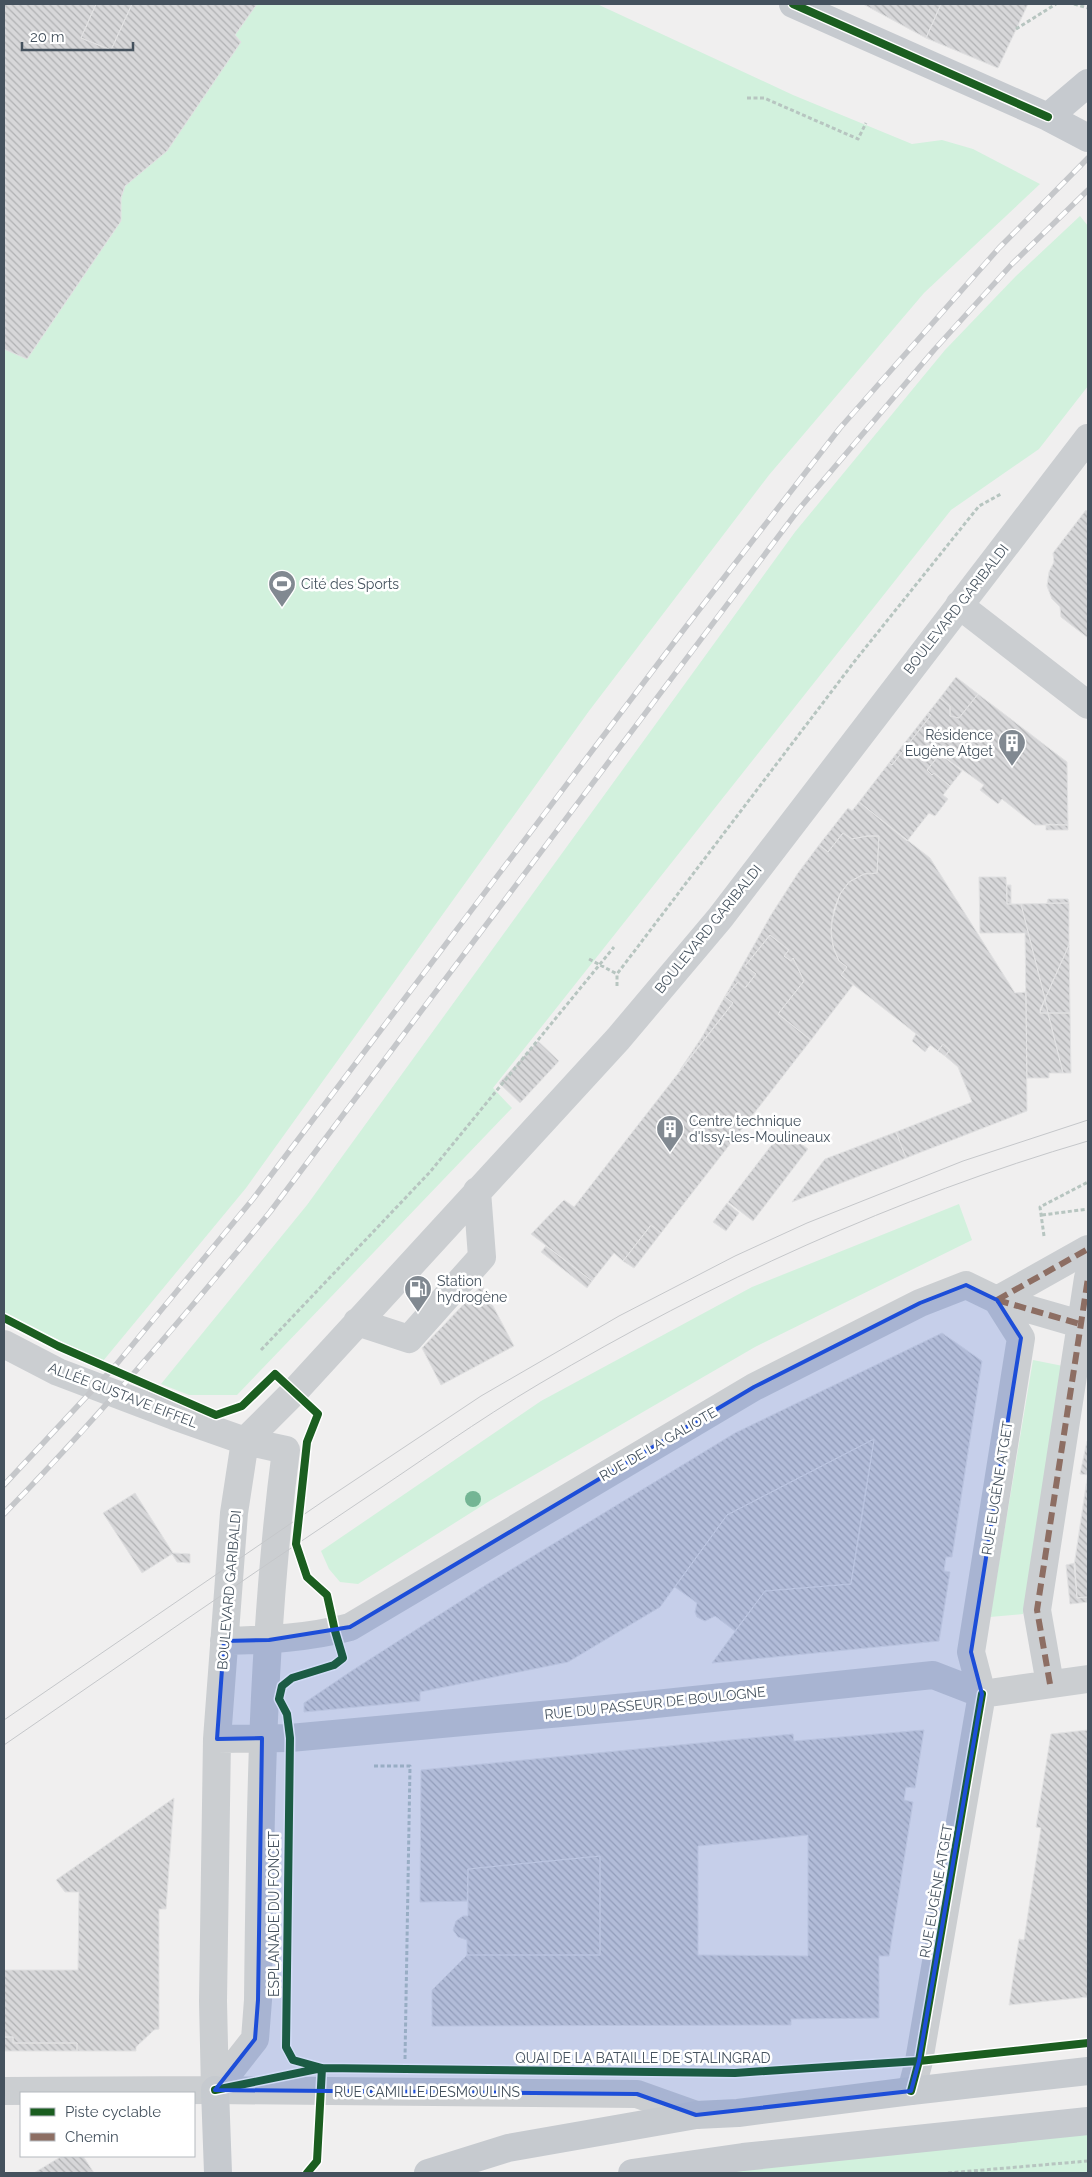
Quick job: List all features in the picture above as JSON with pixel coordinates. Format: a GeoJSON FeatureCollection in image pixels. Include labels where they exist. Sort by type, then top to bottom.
{"type":"FeatureCollection","features":[{"type":"Feature","properties":{"kind":"main road"},"geometry":{"type":"LineString","coordinates":[[793,4],[1048,117],[1088,138]]}},
{"type":"Feature","properties":{"kind":"main road"},"geometry":{"type":"LineString","coordinates":[[1048,117],[1088,83]]}},
{"type":"Feature","properties":{"kind":"main road"},"geometry":{"type":"LineString","coordinates":[[428,2173],[508,2148],[696,2115],[738,2113],[911,2090],[1088,2071]]}},
{"type":"Feature","properties":{"kind":"main road"},"geometry":{"type":"LineString","coordinates":[[215,2090],[218,2173]]}},
{"type":"Feature","properties":{"kind":"main road"},"geometry":{"type":"LineString","coordinates":[[632,2173],[743,2157],[1088,2121]]}},
{"type":"Feature","properties":{"kind":"street","name":"BOULEVARD GARIBALDI"},"geometry":{"type":"LineString","coordinates":[[217,1739],[234,1513],[245,1441],[358,1322],[618,1039],[720,918],[958,605],[1088,438]]}},
{"type":"Feature","properties":{"kind":"street"},"geometry":{"type":"LineString","coordinates":[[958,605],[1088,705]]}},
{"type":"Feature","properties":{"kind":"street"},"geometry":{"type":"LineString","coordinates":[[358,1322],[408,1339],[482,1256],[478,1191]]}},
{"type":"Feature","properties":{"kind":"street"},"geometry":{"type":"LineString","coordinates":[[997,1300],[1088,1249]]}},
{"type":"Feature","properties":{"kind":"street"},"geometry":{"type":"LineString","coordinates":[[1050,1684],[1037,1610],[1088,1278]]}},
{"type":"Feature","properties":{"kind":"street","name":"RUE DE LA GALIOTE"},"geometry":{"type":"LineString","coordinates":[[224,1641],[268,1640],[335,1631],[350,1627],[754,1388],[920,1303],[966,1285],[997,1300]]}},
{"type":"Feature","properties":{"kind":"street"},"geometry":{"type":"LineString","coordinates":[[997,1300],[1080,1324]]}},
{"type":"Feature","properties":{"kind":"street","name":"RUE EUGÈNE ATGET"},"geometry":{"type":"LineString","coordinates":[[911,2090],[919,2061],[982,1694],[971,1652],[1021,1338],[997,1300]]}},
{"type":"Feature","properties":{"kind":"street","name":"ALLÉE GUSTAVE EIFFEL"},"geometry":{"type":"LineString","coordinates":[[4,1344],[58,1372],[245,1441]]}},
{"type":"Feature","properties":{"kind":"street"},"geometry":{"type":"LineString","coordinates":[[262,1738],[279,1497],[286,1450],[288,1397]]}},
{"type":"Feature","properties":{"kind":"street"},"geometry":{"type":"LineString","coordinates":[[245,1441],[286,1450]]}},
{"type":"Feature","properties":{"kind":"street","name":"RUE DU PASSEUR DE BOULOGNE"},"geometry":{"type":"LineString","coordinates":[[217,1739],[290,1738],[627,1707],[933,1675],[982,1694],[1088,1679]]}},
{"type":"Feature","properties":{"kind":"street","name":"ESPLANADE DU FONCET"},"geometry":{"type":"LineString","coordinates":[[215,2090],[255,2038],[258,2000],[262,1738]]}},
{"type":"Feature","properties":{"kind":"street"},"geometry":{"type":"LineString","coordinates":[[215,2090],[213,2001],[217,1739]]}},
{"type":"Feature","properties":{"kind":"street","name":"RUE CAMILLE DESMOULINS"},"geometry":{"type":"LineString","coordinates":[[4,2091],[215,2090],[637,2094],[696,2115]]}},
{"type":"Feature","properties":{"kind":"path"},"geometry":{"type":"LineString","coordinates":[[1016,29],[1056,4]]}},
{"type":"Feature","properties":{"kind":"path"},"geometry":{"type":"LineString","coordinates":[[1074,4],[1088,8]]}},
{"type":"Feature","properties":{"kind":"path"},"geometry":{"type":"LineString","coordinates":[[747,98],[764,98],[858,139],[866,123]]}},
{"type":"Feature","properties":{"kind":"path"},"geometry":{"type":"LineString","coordinates":[[618,1039],[617,974],[854,662],[966,522],[979,506],[1005,492]]}},
{"type":"Feature","properties":{"kind":"path"},"geometry":{"type":"LineString","coordinates":[[261,1350],[430,1172],[614,947]]}},
{"type":"Feature","properties":{"kind":"path"},"geometry":{"type":"LineString","coordinates":[[589,959],[617,974]]}},
{"type":"Feature","properties":{"kind":"path"},"geometry":{"type":"LineString","coordinates":[[1040,1207],[1088,1182]]}},
{"type":"Feature","properties":{"kind":"path"},"geometry":{"type":"LineString","coordinates":[[1042,1215],[1088,1209]]}},
{"type":"Feature","properties":{"kind":"path"},"geometry":{"type":"LineString","coordinates":[[373,1766],[410,1766],[404,2092]]}},
{"type":"Feature","properties":{"kind":"path"},"geometry":{"type":"LineString","coordinates":[[948,2173],[1088,2161]]}},
{"type":"Feature","properties":{"kind":"highlighted area"},"geometry":{"type":"Polygon","coordinates":[[[966,1285],[997,1300],[1021,1338],[971,1652],[982,1694],[919,2061],[911,2091],[696,2115],[637,2094],[215,2090],[255,2039],[258,2000],[262,1738],[217,1739],[224,1641],[269,1640],[350,1627],[754,1387],[920,1303],[966,1285]]]}},
{"type":"Feature","properties":{"kind":"green space","name":"Cité des Sports"},"geometry":{"type":"Polygon","coordinates":[[[4,4],[597,4],[793,95],[912,144],[942,140],[973,149],[1040,184],[924,293],[769,475],[589,711],[246,1188],[103,1361],[4,1314],[4,4]]]}},
{"type":"Feature","properties":{"kind":"green space"},"geometry":{"type":"Polygon","coordinates":[[[1080,216],[1088,226],[1088,386],[1039,449],[951,510],[493,1088],[512,1108],[237,1395],[189,1395],[161,1384],[307,1205],[795,532],[945,350],[1016,276],[1080,216]]]}},
{"type":"Feature","properties":{"kind":"green space"},"geometry":{"type":"Polygon","coordinates":[[[959,1204],[972,1240],[755,1347],[491,1500],[358,1584],[340,1582],[329,1569],[321,1551],[541,1401],[752,1287],[959,1204]]]}},
{"type":"Feature","properties":{"kind":"green space"},"geometry":{"type":"Polygon","coordinates":[[[1033,1360],[1063,1366],[1023,1614],[990,1617],[1033,1360]]]}},
{"type":"Feature","properties":{"kind":"green space"},"geometry":{"type":"Polygon","coordinates":[[[1088,2125],[1088,2173],[698,2173],[1088,2125]]]}},
{"type":"Feature","properties":{"kind":"building"},"geometry":{"type":"Polygon","coordinates":[[[4,4],[96,4],[81,38],[111,50],[132,4],[257,4],[235,35],[241,42],[167,151],[125,186],[121,198],[121,221],[27,359],[4,349],[4,4]]]}},
{"type":"Feature","properties":{"kind":"building"},"geometry":{"type":"Polygon","coordinates":[[[96,4],[132,4],[111,50],[81,38],[96,4]]]}},
{"type":"Feature","properties":{"kind":"building"},"geometry":{"type":"Polygon","coordinates":[[[863,4],[941,4],[926,38],[863,4]]]}},
{"type":"Feature","properties":{"kind":"building"},"geometry":{"type":"Polygon","coordinates":[[[941,4],[1028,4],[998,68],[926,38],[941,4]]]}},
{"type":"Feature","properties":{"kind":"building"},"geometry":{"type":"Polygon","coordinates":[[[1086,510],[1088,512],[1088,638],[1061,617],[1060,607],[1052,599],[1047,586],[1049,572],[1054,562],[1053,553],[1086,510]]]}},
{"type":"Feature","properties":{"kind":"building"},"geometry":{"type":"Polygon","coordinates":[[[956,677],[978,694],[959,718],[950,716],[950,706],[940,698],[956,677]]]}},
{"type":"Feature","properties":{"kind":"building","name":"Résidence Eugène Atget"},"geometry":{"type":"Polygon","coordinates":[[[978,694],[1067,762],[1068,825],[1035,825],[1002,799],[998,804],[980,790],[984,785],[940,754],[927,770],[932,775],[934,773],[950,786],[943,795],[948,799],[935,816],[929,813],[907,841],[859,802],[889,763],[892,765],[931,715],[928,713],[940,698],[950,706],[950,716],[959,718],[978,694]]]}},
{"type":"Feature","properties":{"kind":"building"},"geometry":{"type":"Polygon","coordinates":[[[928,713],[931,715],[892,765],[889,763],[928,713]]]}},
{"type":"Feature","properties":{"kind":"building"},"geometry":{"type":"Polygon","coordinates":[[[940,754],[962,771],[950,786],[934,773],[932,775],[927,770],[940,754]]]}},
{"type":"Feature","properties":{"kind":"building"},"geometry":{"type":"Polygon","coordinates":[[[859,802],[930,858],[1015,993],[1026,992],[1027,1111],[906,1158],[896,1132],[972,1102],[958,1067],[945,1056],[950,1050],[943,1044],[938,1051],[841,975],[847,967],[839,961],[833,946],[831,929],[834,909],[840,894],[849,882],[864,874],[877,873],[879,836],[852,839],[843,833],[828,852],[819,845],[848,808],[852,811],[859,802]]]}},
{"type":"Feature","properties":{"kind":"building"},"geometry":{"type":"Polygon","coordinates":[[[1046,824],[1068,825],[1068,830],[1046,830],[1046,824]]]}},
{"type":"Feature","properties":{"kind":"building"},"geometry":{"type":"Polygon","coordinates":[[[843,833],[852,839],[879,836],[877,873],[864,874],[849,882],[840,894],[832,920],[831,934],[834,950],[839,961],[847,967],[841,975],[853,985],[811,1040],[778,1014],[804,981],[793,958],[791,961],[784,956],[789,950],[770,935],[745,966],[756,974],[745,988],[738,982],[725,997],[733,1003],[680,1070],[702,1037],[771,915],[798,873],[819,845],[828,852],[843,833]]]}},
{"type":"Feature","properties":{"kind":"building"},"geometry":{"type":"Polygon","coordinates":[[[979,877],[1006,877],[1007,904],[1021,904],[1045,999],[1040,1013],[1048,1013],[1063,1073],[1049,1073],[1049,1078],[1027,1078],[1025,933],[980,933],[979,877]]]}},
{"type":"Feature","properties":{"kind":"building"},"geometry":{"type":"Polygon","coordinates":[[[1007,885],[1011,885],[1011,904],[1007,904],[1007,885]]]}},
{"type":"Feature","properties":{"kind":"building"},"geometry":{"type":"Polygon","coordinates":[[[1048,899],[1068,899],[1069,903],[1047,903],[1048,899]]]}},
{"type":"Feature","properties":{"kind":"building"},"geometry":{"type":"Polygon","coordinates":[[[1069,903],[1069,945],[1045,999],[1021,904],[1069,903]]]}},
{"type":"Feature","properties":{"kind":"building","name":"Centre technique d'Issy-les-Moulineaux"},"geometry":{"type":"Polygon","coordinates":[[[770,935],[789,950],[784,956],[791,961],[793,958],[804,981],[778,1014],[811,1040],[661,1233],[651,1225],[623,1261],[614,1253],[592,1281],[531,1234],[564,1200],[574,1207],[733,1003],[725,997],[738,982],[745,988],[756,974],[745,966],[770,935]]]}},
{"type":"Feature","properties":{"kind":"building"},"geometry":{"type":"Polygon","coordinates":[[[1069,945],[1070,1013],[1048,1013],[1045,999],[1069,945]]]}},
{"type":"Feature","properties":{"kind":"building"},"geometry":{"type":"Polygon","coordinates":[[[1045,999],[1048,1013],[1040,1013],[1040,1009],[1045,999]]]}},
{"type":"Feature","properties":{"kind":"building"},"geometry":{"type":"Polygon","coordinates":[[[1048,1013],[1070,1013],[1071,1073],[1063,1073],[1048,1013]]]}},
{"type":"Feature","properties":{"kind":"building"},"geometry":{"type":"Polygon","coordinates":[[[916,1034],[930,1045],[925,1052],[912,1041],[916,1034]]]}},
{"type":"Feature","properties":{"kind":"building"},"geometry":{"type":"Polygon","coordinates":[[[538,1041],[559,1061],[520,1103],[499,1083],[538,1041]]]}},
{"type":"Feature","properties":{"kind":"building"},"geometry":{"type":"Polygon","coordinates":[[[943,1044],[950,1050],[945,1056],[938,1051],[943,1044]]]}},
{"type":"Feature","properties":{"kind":"building"},"geometry":{"type":"Polygon","coordinates":[[[783,1130],[808,1149],[753,1221],[728,1202],[783,1130]]]}},
{"type":"Feature","properties":{"kind":"building"},"geometry":{"type":"Polygon","coordinates":[[[896,1132],[906,1158],[792,1202],[825,1159],[896,1132]]]}},
{"type":"Feature","properties":{"kind":"building"},"geometry":{"type":"Polygon","coordinates":[[[727,1203],[739,1213],[726,1231],[713,1222],[727,1203]]]}},
{"type":"Feature","properties":{"kind":"building"},"geometry":{"type":"Polygon","coordinates":[[[651,1225],[661,1233],[634,1268],[623,1261],[651,1225]]]}},
{"type":"Feature","properties":{"kind":"building"},"geometry":{"type":"Polygon","coordinates":[[[546,1246],[592,1281],[587,1288],[541,1252],[546,1246]]]}},
{"type":"Feature","properties":{"kind":"building"},"geometry":{"type":"Polygon","coordinates":[[[482,1285],[514,1346],[441,1385],[422,1348],[482,1285]]]}},
{"type":"Feature","properties":{"kind":"building"},"geometry":{"type":"Polygon","coordinates":[[[942,1333],[982,1361],[952,1557],[946,1557],[944,1571],[950,1572],[939,1641],[712,1663],[765,1591],[851,1584],[874,1439],[727,1515],[660,1607],[568,1662],[420,1692],[420,1701],[304,1712],[304,1703],[353,1670],[489,1583],[735,1433],[942,1333]]]}},
{"type":"Feature","properties":{"kind":"building"},"geometry":{"type":"Polygon","coordinates":[[[874,1439],[851,1584],[765,1591],[735,1631],[715,1616],[705,1621],[697,1617],[695,1612],[697,1603],[675,1587],[727,1515],[874,1439]]]}},
{"type":"Feature","properties":{"kind":"building"},"geometry":{"type":"Polygon","coordinates":[[[1088,1441],[1088,1475],[1080,1474],[1088,1441]]]}},
{"type":"Feature","properties":{"kind":"building"},"geometry":{"type":"Polygon","coordinates":[[[1088,1472],[1088,1597],[1077,1598],[1074,1566],[1088,1472]]]}},
{"type":"Feature","properties":{"kind":"building"},"geometry":{"type":"Polygon","coordinates":[[[135,1493],[173,1553],[190,1554],[190,1563],[177,1562],[172,1554],[142,1573],[103,1513],[135,1493]]]}},
{"type":"Feature","properties":{"kind":"building"},"geometry":{"type":"Polygon","coordinates":[[[1075,1563],[1077,1598],[1088,1597],[1088,1602],[1070,1604],[1066,1565],[1075,1563]]]}},
{"type":"Feature","properties":{"kind":"building"},"geometry":{"type":"Polygon","coordinates":[[[924,1730],[915,1788],[906,1787],[904,1800],[913,1802],[889,1956],[879,1956],[879,2018],[791,2019],[791,2025],[432,2026],[432,1990],[467,1955],[600,1955],[600,1856],[468,1869],[467,1901],[420,1902],[421,1770],[793,1734],[794,1741],[924,1730]],[[808,1835],[698,1846],[698,1955],[808,1956],[808,1835]]]}},
{"type":"Feature","properties":{"kind":"building"},"geometry":{"type":"Polygon","coordinates":[[[1088,1730],[1088,1997],[1009,2005],[1019,1939],[1024,1940],[1041,1828],[1036,1827],[1051,1734],[1088,1730]]]}},
{"type":"Feature","properties":{"kind":"building"},"geometry":{"type":"Polygon","coordinates":[[[174,1798],[166,1909],[159,1909],[159,2029],[154,2030],[136,2047],[136,2051],[77,2051],[77,2043],[13,2043],[13,2037],[4,2037],[4,1970],[78,1970],[79,1892],[65,1892],[56,1880],[174,1798]]]}},
{"type":"Feature","properties":{"kind":"building"},"geometry":{"type":"Polygon","coordinates":[[[600,1856],[600,1955],[467,1955],[467,1940],[458,1937],[453,1930],[456,1921],[463,1916],[468,1916],[468,1869],[600,1856]]]}},
{"type":"Feature","properties":{"kind":"building"},"geometry":{"type":"Polygon","coordinates":[[[4,2037],[13,2037],[13,2043],[77,2043],[77,2051],[4,2051],[4,2037]]]}},
{"type":"Feature","properties":{"kind":"building"},"geometry":{"type":"Polygon","coordinates":[[[60,2157],[84,2157],[94,2173],[34,2173],[60,2157]]]}},
{"type":"Feature","properties":{"kind":"tram line"},"geometry":{"type":"LineString","coordinates":[[4,1720],[325,1500],[481,1396],[619,1316],[735,1256],[807,1223],[963,1161],[1088,1120]]}},
{"type":"Feature","properties":{"kind":"tram line"},"geometry":{"type":"LineString","coordinates":[[4,1745],[471,1427],[539,1384],[604,1347],[670,1311],[806,1245],[945,1188],[1016,1163],[1088,1141]]}},
{"type":"Feature","properties":{"kind":"railway"},"geometry":{"type":"LineString","coordinates":[[4,1485],[115,1366],[253,1199],[685,628],[840,428],[999,248],[1088,158]]}},
{"type":"Feature","properties":{"kind":"railway"},"geometry":{"type":"LineString","coordinates":[[4,1514],[140,1366],[270,1212],[799,509],[934,350],[1012,264],[1088,190]]}},
{"type":"Feature","properties":{"kind":"marked path"},"geometry":{"type":"LineString","coordinates":[[997,1300],[1088,1249]]}},
{"type":"Feature","properties":{"kind":"marked path"},"geometry":{"type":"LineString","coordinates":[[1050,1684],[1037,1610],[1088,1278]]}},
{"type":"Feature","properties":{"kind":"marked path"},"geometry":{"type":"LineString","coordinates":[[997,1300],[1080,1324]]}},
{"type":"Feature","properties":{"kind":"cycle path"},"geometry":{"type":"LineString","coordinates":[[793,4],[1048,117]]}},
{"type":"Feature","properties":{"kind":"cycle path"},"geometry":{"type":"LineString","coordinates":[[4,1318],[58,1346],[216,1415],[242,1406],[275,1374],[318,1414],[307,1442],[296,1544],[307,1577],[327,1595],[343,1658],[334,1665],[292,1678],[282,1686],[279,1699],[287,1714],[290,1738],[286,2047],[293,2060],[322,2068]]}},
{"type":"Feature","properties":{"kind":"cycle path"},"geometry":{"type":"LineString","coordinates":[[911,2091],[919,2061],[982,1694]]}},
{"type":"Feature","properties":{"kind":"cycle path","name":"QUAI DE LA BATAILLE DE STALINGRAD"},"geometry":{"type":"LineString","coordinates":[[215,2090],[322,2068],[735,2073],[919,2061],[1088,2043]]}},
{"type":"Feature","properties":{"kind":"cycle path"},"geometry":{"type":"LineString","coordinates":[[307,2173],[317,2161],[322,2068]]}},
{"type":"Feature","properties":{"kind":"place","name":"Cité des Sports"},"geometry":{"type":"Point","coordinates":[282,608]}},
{"type":"Feature","properties":{"kind":"place","name":"Résidence Eugène Atget"},"geometry":{"type":"Point","coordinates":[1012,767]}},
{"type":"Feature","properties":{"kind":"place","name":"Centre technique d'Issy-les-Moulineaux"},"geometry":{"type":"Point","coordinates":[670,1153]}},
{"type":"Feature","properties":{"kind":"place","name":"Station hydrogène"},"geometry":{"type":"Point","coordinates":[418,1313]}}]}
